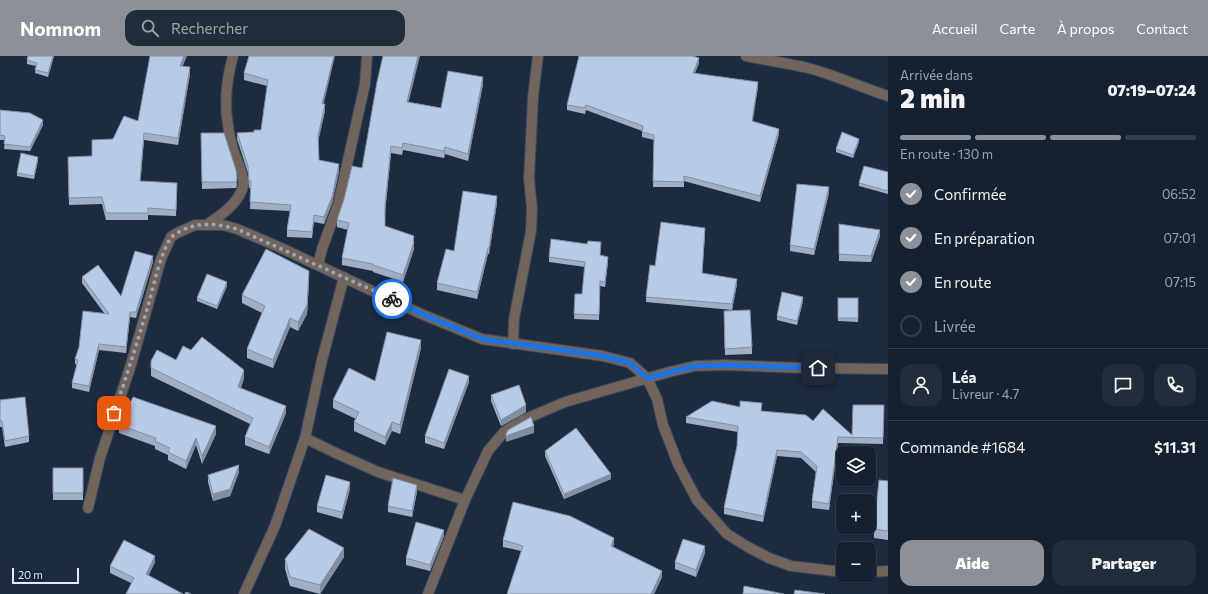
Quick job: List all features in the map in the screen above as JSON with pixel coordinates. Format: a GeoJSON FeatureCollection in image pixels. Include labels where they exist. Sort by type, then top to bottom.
{"type":"FeatureCollection","features":[{"type":"Feature","properties":{"kind":"street"},"geometry":{"type":"LineString","coordinates":[[208,224],[225,212],[234,203],[242,189],[242,173],[233,151],[228,124],[226,94],[233,56]]}},
{"type":"Feature","properties":{"kind":"street"},"geometry":{"type":"LineString","coordinates":[[318,265],[322,249],[338,205],[365,84],[367,56]]}},
{"type":"Feature","properties":{"kind":"street"},"geometry":{"type":"LineString","coordinates":[[513,344],[514,319],[531,231],[532,208],[529,179],[533,97],[538,56]]}},
{"type":"Feature","properties":{"kind":"street"},"geometry":{"type":"LineString","coordinates":[[746,56],[803,67],[888,96]]}},
{"type":"Feature","properties":{"kind":"street"},"geometry":{"type":"LineString","coordinates":[[88,508],[100,458],[130,368],[161,259],[171,237],[185,228],[195,225],[223,225],[237,229],[420,313],[482,339],[604,356],[630,363],[647,378],[657,399],[663,425],[678,464],[697,500],[727,534],[755,551],[791,566],[836,571]]}},
{"type":"Feature","properties":{"kind":"street"},"geometry":{"type":"LineString","coordinates":[[244,594],[275,526],[305,438],[322,360],[344,277]]}},
{"type":"Feature","properties":{"kind":"street"},"geometry":{"type":"LineString","coordinates":[[428,594],[465,500],[488,451],[504,432],[522,420],[565,402],[647,378],[695,366],[725,365],[888,369]]}},
{"type":"Feature","properties":{"kind":"street"},"geometry":{"type":"LineString","coordinates":[[305,438],[378,472],[465,500]]}},
{"type":"Feature","properties":{"kind":"street"},"geometry":{"type":"LineString","coordinates":[[876,572],[888,571]]}},
{"type":"Feature","properties":{"kind":"building"},"geometry":{"type":"Polygon","coordinates":[[[28,56],[53,56],[48,73],[35,70],[37,63],[27,60],[28,56]]]}},
{"type":"Feature","properties":{"kind":"building"},"geometry":{"type":"Polygon","coordinates":[[[150,56],[184,56],[180,66],[190,67],[178,138],[144,133],[140,181],[177,183],[176,210],[148,208],[148,213],[106,213],[102,197],[69,198],[68,157],[92,156],[92,140],[113,139],[124,116],[138,121],[150,56]]]}},
{"type":"Feature","properties":{"kind":"building"},"geometry":{"type":"Polygon","coordinates":[[[249,56],[334,56],[322,104],[325,104],[318,136],[319,160],[339,164],[332,197],[324,217],[314,215],[312,232],[287,230],[291,205],[250,202],[251,181],[249,181],[248,166],[237,133],[261,130],[268,80],[244,73],[249,56]]]}},
{"type":"Feature","properties":{"kind":"building"},"geometry":{"type":"Polygon","coordinates":[[[383,56],[418,56],[407,102],[441,108],[448,71],[483,77],[468,154],[445,147],[444,151],[403,143],[402,148],[391,146],[385,206],[385,226],[414,236],[414,242],[403,275],[373,264],[342,258],[349,223],[337,220],[352,166],[362,168],[383,56]]]}},
{"type":"Feature","properties":{"kind":"building"},"geometry":{"type":"Polygon","coordinates":[[[579,56],[693,56],[699,58],[693,73],[758,82],[752,121],[779,129],[760,196],[684,176],[684,182],[653,181],[654,135],[642,132],[643,126],[586,105],[585,108],[567,105],[579,56]]]}},
{"type":"Feature","properties":{"kind":"building"},"geometry":{"type":"Polygon","coordinates":[[[0,110],[30,113],[43,120],[30,147],[4,144],[5,136],[0,135],[0,110]]]}},
{"type":"Feature","properties":{"kind":"building"},"geometry":{"type":"Polygon","coordinates":[[[842,132],[859,139],[853,155],[836,149],[842,132]]]}},
{"type":"Feature","properties":{"kind":"building"},"geometry":{"type":"Polygon","coordinates":[[[201,133],[224,133],[236,170],[236,182],[202,182],[201,133]]]}},
{"type":"Feature","properties":{"kind":"building"},"geometry":{"type":"Polygon","coordinates":[[[21,153],[38,157],[34,176],[17,173],[21,153]]]}},
{"type":"Feature","properties":{"kind":"building"},"geometry":{"type":"Polygon","coordinates":[[[864,166],[888,172],[888,191],[859,183],[864,166]]]}},
{"type":"Feature","properties":{"kind":"building"},"geometry":{"type":"Polygon","coordinates":[[[797,184],[829,187],[814,249],[790,245],[797,184]]]}},
{"type":"Feature","properties":{"kind":"building"},"geometry":{"type":"Polygon","coordinates":[[[463,191],[497,196],[489,248],[477,292],[437,283],[446,249],[454,251],[463,191]]]}},
{"type":"Feature","properties":{"kind":"building"},"geometry":{"type":"Polygon","coordinates":[[[661,222],[705,228],[702,273],[737,279],[732,304],[646,297],[650,265],[655,266],[661,222]]]}},
{"type":"Feature","properties":{"kind":"building"},"geometry":{"type":"Polygon","coordinates":[[[839,224],[880,230],[871,256],[839,254],[839,224]]]}},
{"type":"Feature","properties":{"kind":"building"},"geometry":{"type":"Polygon","coordinates":[[[551,239],[587,244],[588,241],[601,242],[600,255],[608,257],[605,282],[600,281],[599,315],[574,314],[575,294],[582,294],[585,262],[549,257],[551,239]]]}},
{"type":"Feature","properties":{"kind":"building"},"geometry":{"type":"Polygon","coordinates":[[[266,249],[309,271],[307,305],[298,322],[290,318],[273,360],[247,349],[265,306],[242,295],[266,249]]]}},
{"type":"Feature","properties":{"kind":"building"},"geometry":{"type":"Polygon","coordinates":[[[135,251],[153,256],[136,312],[130,312],[126,347],[99,344],[89,386],[72,383],[78,360],[75,359],[79,347],[83,311],[109,314],[82,277],[98,265],[121,296],[135,251]]]}},
{"type":"Feature","properties":{"kind":"building"},"geometry":{"type":"Polygon","coordinates":[[[207,274],[227,282],[217,306],[197,298],[207,274]]]}},
{"type":"Feature","properties":{"kind":"building"},"geometry":{"type":"Polygon","coordinates":[[[782,292],[803,297],[797,321],[777,316],[782,292]]]}},
{"type":"Feature","properties":{"kind":"building"},"geometry":{"type":"Polygon","coordinates":[[[838,298],[858,298],[858,318],[838,318],[838,298]]]}},
{"type":"Feature","properties":{"kind":"building"},"geometry":{"type":"Polygon","coordinates":[[[750,310],[752,347],[725,349],[724,311],[750,310]]]}},
{"type":"Feature","properties":{"kind":"building"},"geometry":{"type":"Polygon","coordinates":[[[387,332],[421,340],[400,425],[392,422],[385,437],[354,422],[359,412],[333,400],[349,368],[375,381],[387,332]]]}},
{"type":"Feature","properties":{"kind":"building"},"geometry":{"type":"Polygon","coordinates":[[[202,337],[244,370],[238,387],[286,406],[269,447],[245,437],[253,418],[151,368],[151,361],[157,350],[176,360],[183,346],[191,350],[202,337]]]}},
{"type":"Feature","properties":{"kind":"building"},"geometry":{"type":"Polygon","coordinates":[[[449,369],[469,376],[444,443],[425,436],[449,369]]]}},
{"type":"Feature","properties":{"kind":"building"},"geometry":{"type":"Polygon","coordinates":[[[519,385],[526,405],[501,420],[491,395],[519,385]]]}},
{"type":"Feature","properties":{"kind":"building"},"geometry":{"type":"Polygon","coordinates":[[[25,397],[29,436],[5,441],[2,421],[0,421],[0,400],[25,397]]]}},
{"type":"Feature","properties":{"kind":"building"},"geometry":{"type":"Polygon","coordinates":[[[133,397],[216,426],[202,456],[196,438],[186,461],[168,452],[170,448],[155,441],[156,438],[119,425],[133,397]]]}},
{"type":"Feature","properties":{"kind":"building"},"geometry":{"type":"Polygon","coordinates":[[[712,401],[740,407],[740,401],[762,403],[761,411],[806,415],[813,421],[823,409],[852,435],[853,405],[884,405],[883,438],[838,437],[829,504],[812,501],[817,466],[801,452],[777,450],[763,516],[724,508],[737,446],[738,426],[686,417],[712,401]]]}},
{"type":"Feature","properties":{"kind":"building"},"geometry":{"type":"Polygon","coordinates":[[[531,417],[534,426],[506,436],[508,430],[531,417]]]}},
{"type":"Feature","properties":{"kind":"building"},"geometry":{"type":"Polygon","coordinates":[[[576,428],[611,474],[564,494],[545,451],[576,428]]]}},
{"type":"Feature","properties":{"kind":"building"},"geometry":{"type":"Polygon","coordinates":[[[239,465],[230,489],[213,494],[208,475],[239,465]]]}},
{"type":"Feature","properties":{"kind":"building"},"geometry":{"type":"Polygon","coordinates":[[[53,468],[83,468],[83,493],[53,493],[53,468]]]}},
{"type":"Feature","properties":{"kind":"building"},"geometry":{"type":"Polygon","coordinates":[[[326,475],[350,482],[342,512],[317,506],[326,475]]]}},
{"type":"Feature","properties":{"kind":"building"},"geometry":{"type":"Polygon","coordinates":[[[393,478],[417,485],[412,511],[388,506],[393,478]]]}},
{"type":"Feature","properties":{"kind":"building"},"geometry":{"type":"Polygon","coordinates":[[[879,480],[888,481],[888,531],[876,529],[876,509],[879,480]]]}},
{"type":"Feature","properties":{"kind":"building"},"geometry":{"type":"Polygon","coordinates":[[[513,502],[570,516],[614,538],[611,546],[662,571],[651,594],[507,594],[523,546],[503,540],[513,502]]]}},
{"type":"Feature","properties":{"kind":"building"},"geometry":{"type":"Polygon","coordinates":[[[416,522],[444,530],[430,565],[406,558],[416,522]]]}},
{"type":"Feature","properties":{"kind":"building"},"geometry":{"type":"Polygon","coordinates":[[[309,529],[344,548],[320,585],[290,577],[285,559],[309,529]]]}},
{"type":"Feature","properties":{"kind":"building"},"geometry":{"type":"Polygon","coordinates":[[[683,539],[705,546],[696,570],[675,562],[683,539]]]}},
{"type":"Feature","properties":{"kind":"building"},"geometry":{"type":"Polygon","coordinates":[[[124,540],[155,556],[146,574],[183,594],[126,594],[134,578],[110,566],[124,540]]]}},
{"type":"Feature","properties":{"kind":"building"},"geometry":{"type":"Polygon","coordinates":[[[744,586],[784,594],[743,594],[744,586]]]}},
{"type":"Feature","properties":{"kind":"building"},"geometry":{"type":"Polygon","coordinates":[[[795,590],[825,594],[794,594],[795,590]]]}},
{"type":"Feature","properties":{"kind":"way so far"},"geometry":{"type":"LineString","coordinates":[[114,413],[130,368],[161,259],[171,237],[185,228],[195,225],[208,224],[223,225],[237,229],[392,299]]}},
{"type":"Feature","properties":{"kind":"route"},"geometry":{"type":"LineString","coordinates":[[392,299],[420,313],[482,339],[604,356],[630,363],[647,378],[695,366],[725,365],[818,368]]}}]}
